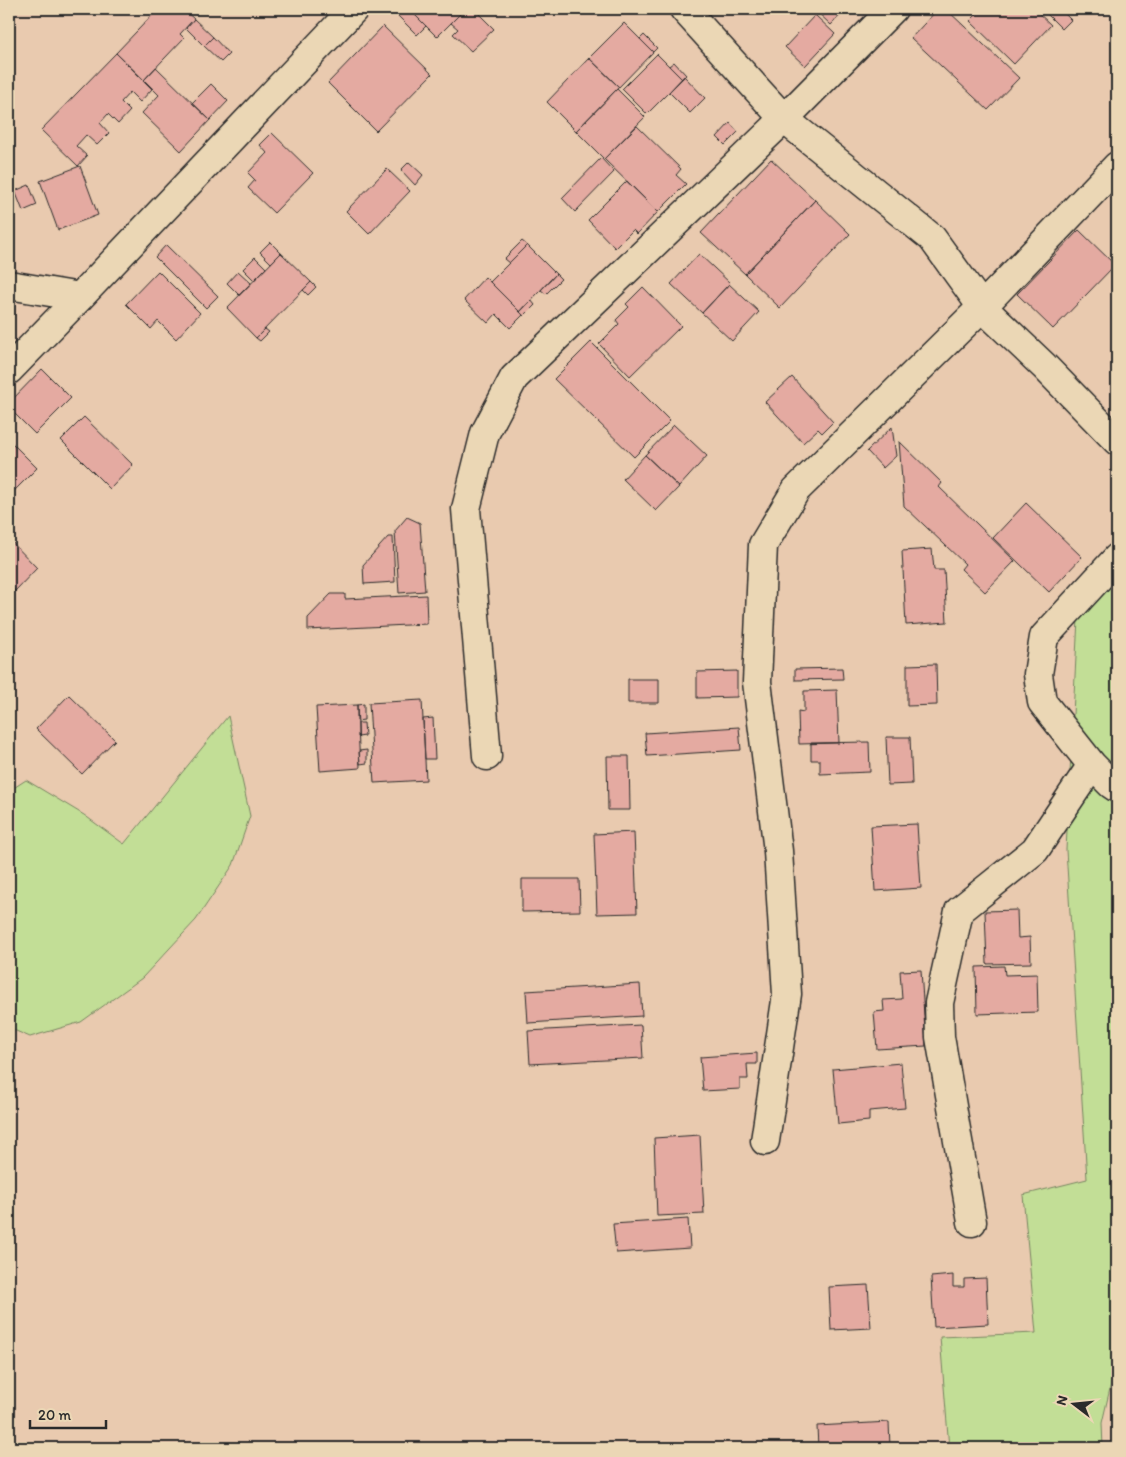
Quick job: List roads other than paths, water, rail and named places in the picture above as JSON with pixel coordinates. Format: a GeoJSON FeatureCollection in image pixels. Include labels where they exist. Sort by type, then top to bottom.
{"type":"FeatureCollection","features":[{"type":"Feature","properties":{"kind":"street"},"geometry":{"type":"LineString","coordinates":[[9,370],[354,9]]}},
{"type":"Feature","properties":{"kind":"street"},"geometry":{"type":"LineString","coordinates":[[684,9],[784,119],[932,238],[982,307],[1117,440]]}},
{"type":"Feature","properties":{"kind":"street"},"geometry":{"type":"LineString","coordinates":[[487,756],[466,509],[485,433],[514,378],[784,119],[893,9]]}},
{"type":"Feature","properties":{"kind":"street"},"geometry":{"type":"LineString","coordinates":[[765,1141],[787,994],[778,851],[757,682],[763,545],[796,490],[982,307],[1117,166]]}},
{"type":"Feature","properties":{"kind":"street"},"geometry":{"type":"LineString","coordinates":[[9,285],[80,297]]}},
{"type":"Feature","properties":{"kind":"street"},"geometry":{"type":"LineString","coordinates":[[1117,558],[1044,638],[1038,674],[1042,702],[1092,765],[1117,788]]}},
{"type":"Feature","properties":{"kind":"street"},"geometry":{"type":"LineString","coordinates":[[972,1222],[940,1037],[940,1003],[959,912],[1035,850],[1092,765]]}}]}
